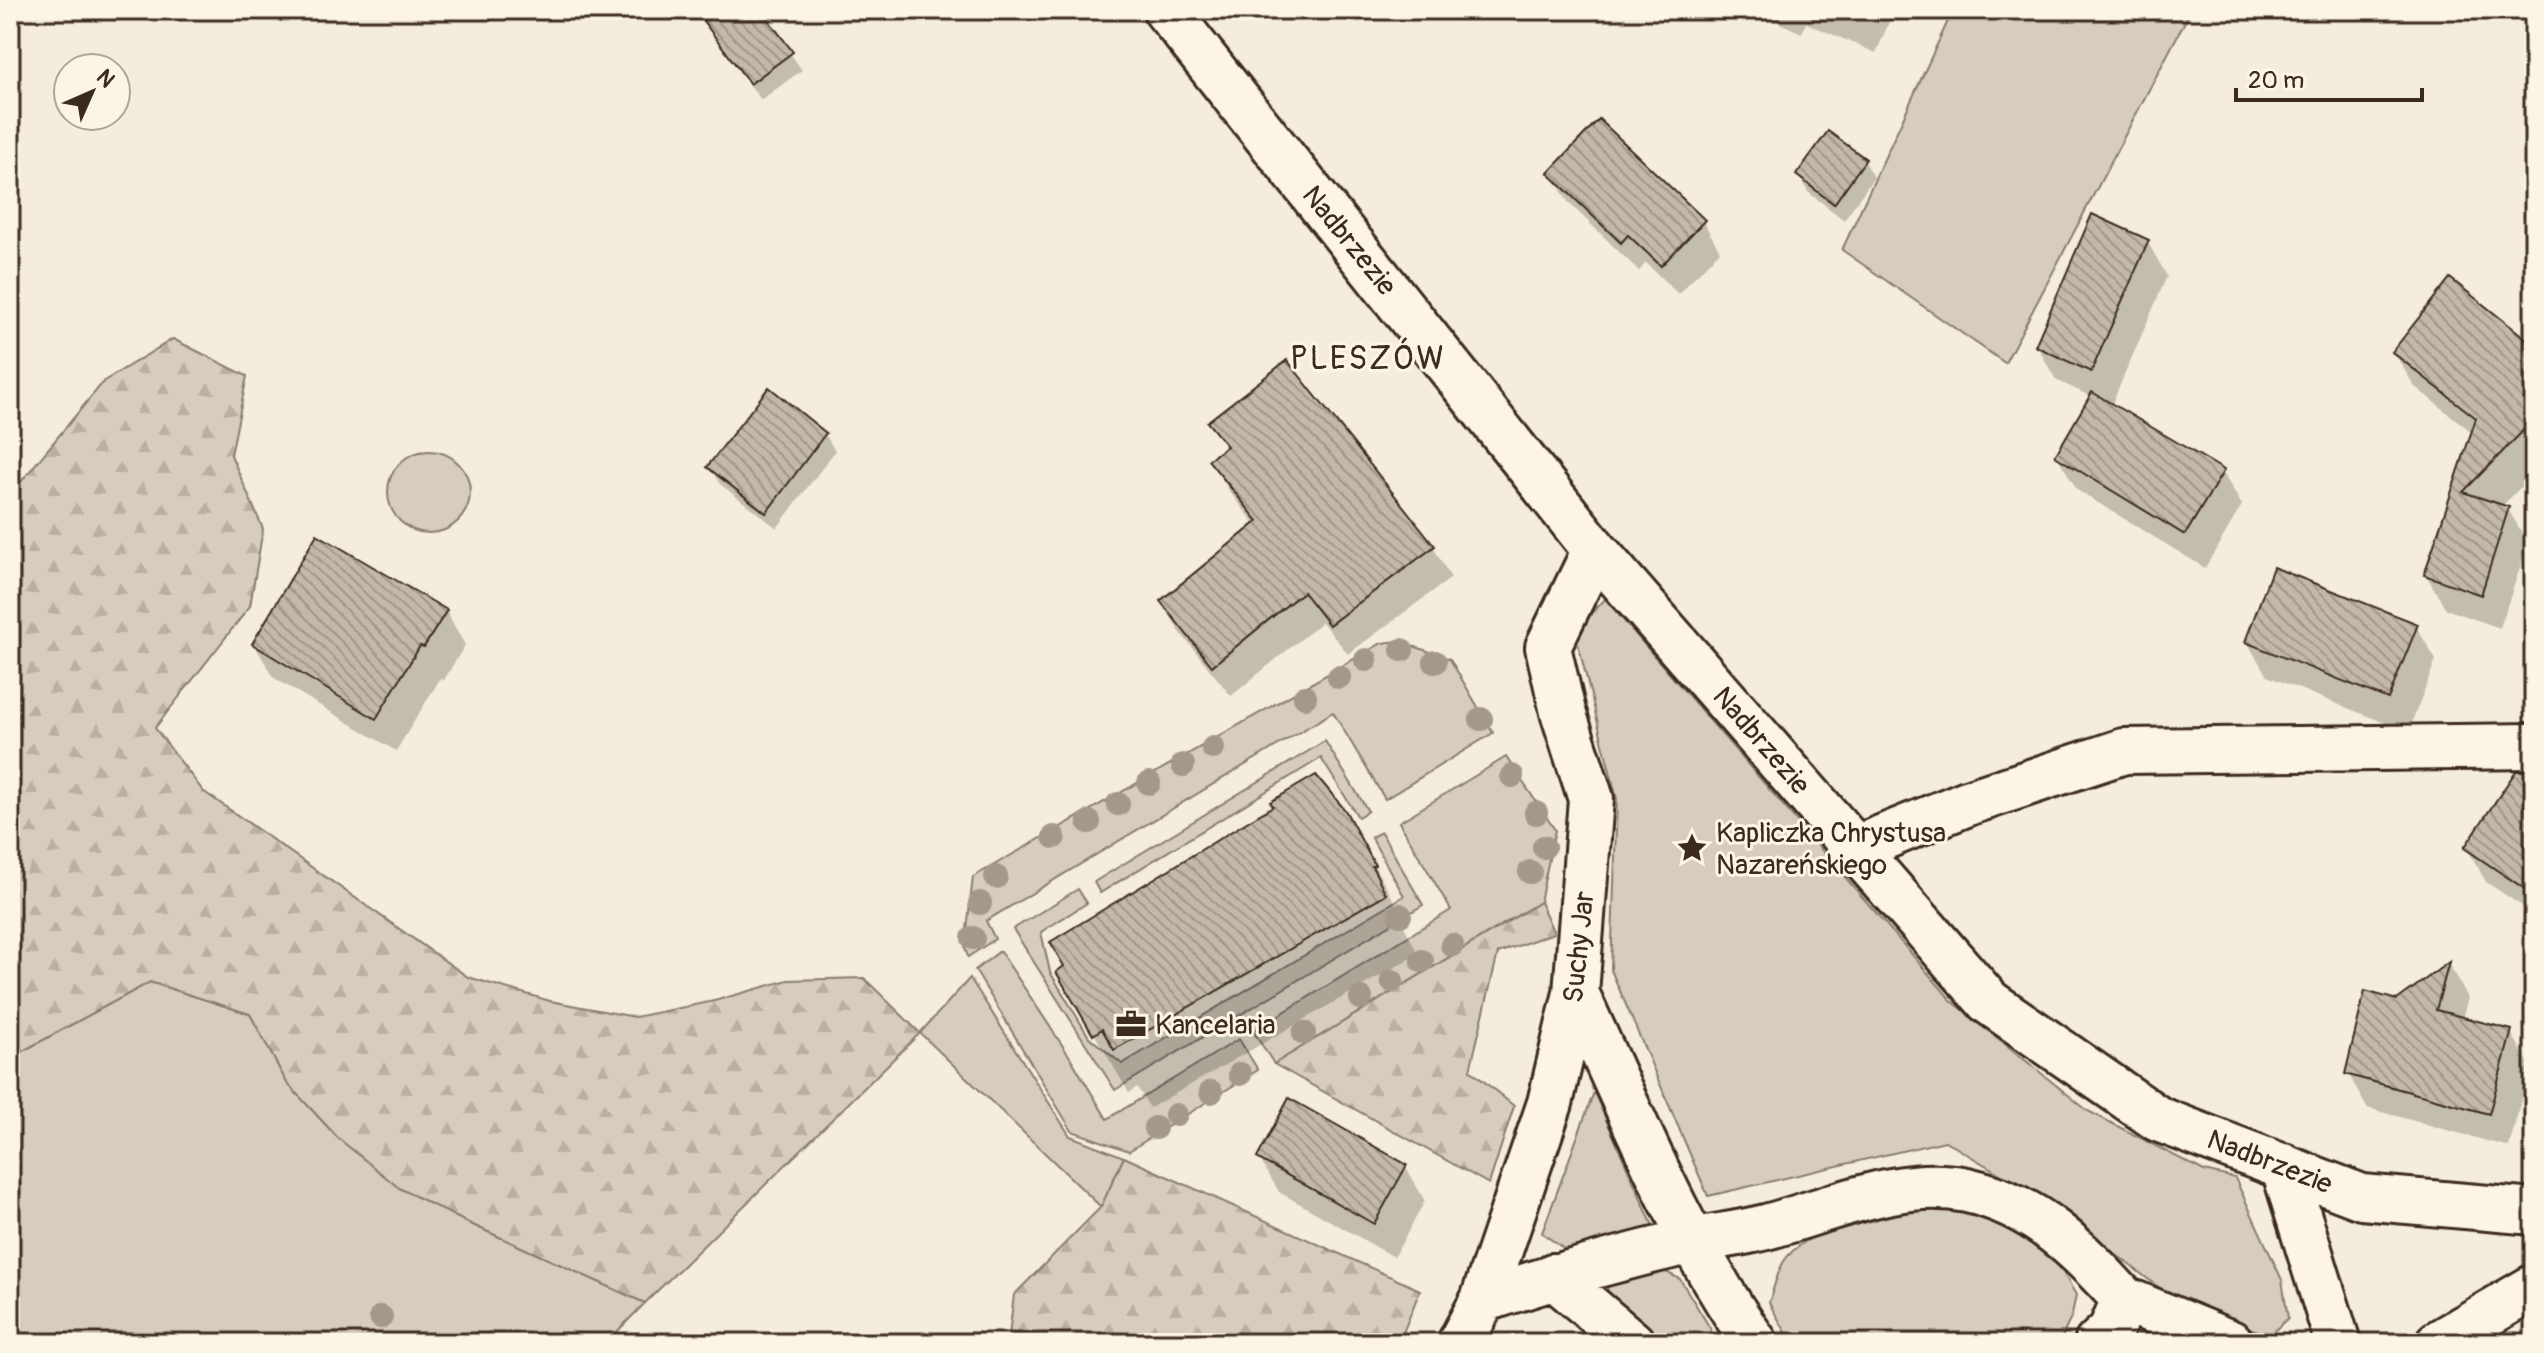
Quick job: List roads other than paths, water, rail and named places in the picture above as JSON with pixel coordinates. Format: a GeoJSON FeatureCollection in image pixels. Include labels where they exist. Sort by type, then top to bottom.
{"type":"FeatureCollection","features":[{"type":"Feature","properties":{"kind":"street","name":"Nadbrzezie"},"geometry":{"type":"LineString","coordinates":[[1166,10],[1595,550],[1989,1002],[2158,1119],[2362,1197],[2534,1212]]}},
{"type":"Feature","properties":{"kind":"street","name":"Suchy Jar"},"geometry":{"type":"LineString","coordinates":[[1460,1343],[1483,1300],[1550,1103],[1576,993],[1591,799],[1563,712],[1548,647],[1595,550]]}},
{"type":"Feature","properties":{"kind":"street"},"geometry":{"type":"LineString","coordinates":[[1857,848],[1970,802],[2124,751],[2534,746]]}},
{"type":"Feature","properties":{"kind":"street"},"geometry":{"type":"LineString","coordinates":[[1576,993],[1691,1241],[1728,1305],[1755,1343]]}},
{"type":"Feature","properties":{"kind":"street"},"geometry":{"type":"LineString","coordinates":[[2283,1166],[2338,1343]]}},
{"type":"Feature","properties":{"kind":"street"},"geometry":{"type":"LineString","coordinates":[[1483,1300],[1553,1276],[1691,1241],[1763,1228],[1906,1188],[1942,1186],[1982,1194],[2020,1208],[2079,1250],[2124,1299],[2231,1343]]}},
{"type":"Feature","properties":{"kind":"street"},"geometry":{"type":"LineString","coordinates":[[1553,1276],[1632,1343]]}},
{"type":"Feature","properties":{"kind":"street"},"geometry":{"type":"LineString","coordinates":[[2438,1343],[2534,1287]]}},
{"type":"Feature","properties":{"kind":"street"},"geometry":{"type":"LineString","coordinates":[[2097,1343],[2111,1330],[2124,1299]]}},
{"type":"Feature","properties":{"kind":"place","name":"Kapliczka Chrystusa Nazareńskiego"},"geometry":{"type":"Point","coordinates":[1692,848]}},
{"type":"Feature","properties":{"kind":"place","name":"Kancelaria"},"geometry":{"type":"Point","coordinates":[1131,1024]}},
{"type":"Feature","properties":{"kind":"district","name":"PLESZÓW"},"geometry":{"type":"Point","coordinates":[1368,358]}}]}
